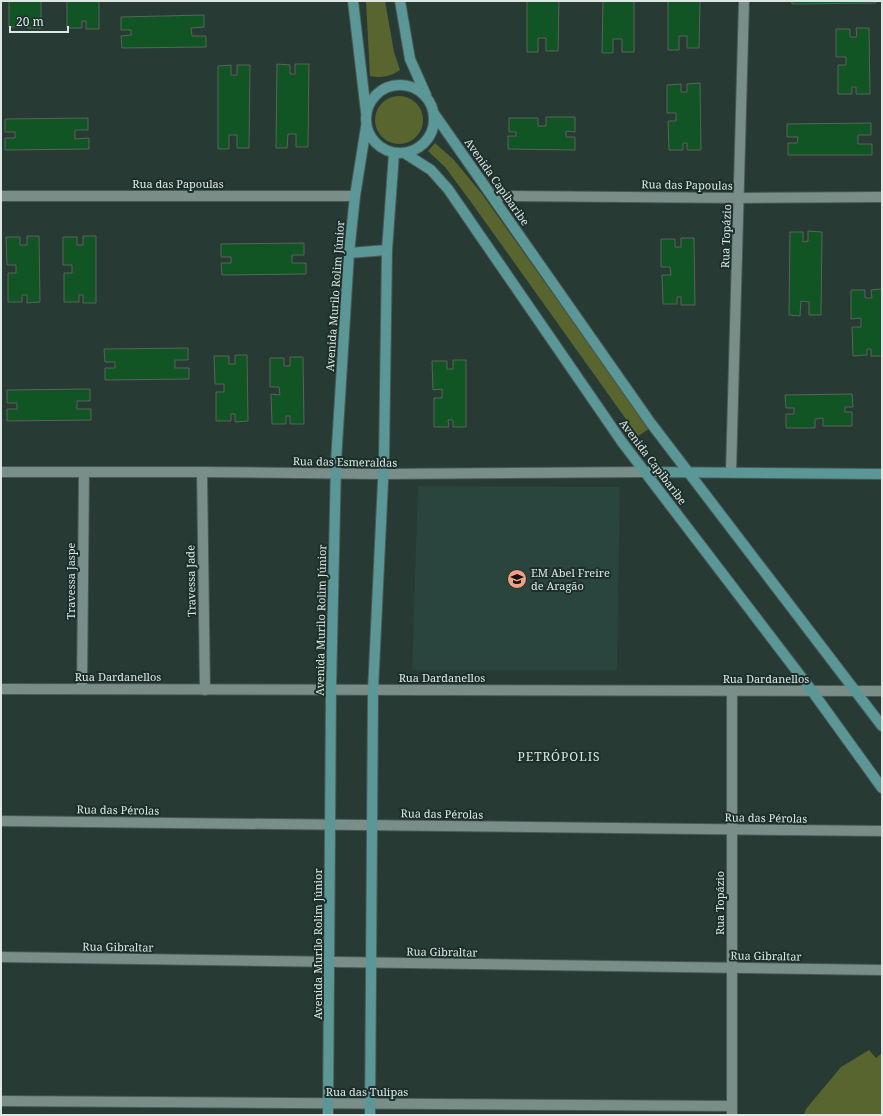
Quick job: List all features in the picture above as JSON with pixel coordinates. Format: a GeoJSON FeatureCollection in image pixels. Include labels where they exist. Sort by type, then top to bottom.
{"type":"FeatureCollection","features":[{"type":"Feature","properties":{"kind":"main road"},"geometry":{"type":"LineString","coordinates":[[353,1],[366,112],[366,127],[372,139],[381,148],[394,153],[406,154],[422,146],[433,133],[436,115],[410,59],[400,1]]}},
{"type":"Feature","properties":{"kind":"main road"},"geometry":{"type":"LineString","coordinates":[[366,112],[375,95],[391,85],[410,85],[426,95]]}},
{"type":"Feature","properties":{"kind":"main road","name":"Avenida Capibaribe"},"geometry":{"type":"LineString","coordinates":[[436,115],[650,422],[882,726]]}},
{"type":"Feature","properties":{"kind":"main road","name":"Avenida Murilo Rolim Júnior"},"geometry":{"type":"LineString","coordinates":[[328,1115],[331,690],[336,462],[349,253],[355,196],[366,127]]}},
{"type":"Feature","properties":{"kind":"main road"},"geometry":{"type":"LineString","coordinates":[[370,1115],[373,690],[383,474],[388,250],[394,153]]}},
{"type":"Feature","properties":{"kind":"main road","name":"Avenida Capibaribe"},"geometry":{"type":"LineString","coordinates":[[406,154],[431,170],[448,189],[622,442],[812,691],[882,788]]}},
{"type":"Feature","properties":{"kind":"main road"},"geometry":{"type":"LineString","coordinates":[[349,253],[388,250]]}},
{"type":"Feature","properties":{"kind":"main road","name":"Rua das Esmeraldas"},"geometry":{"type":"LineString","coordinates":[[645,472],[882,474]]}},
{"type":"Feature","properties":{"kind":"street","name":"Rua Topázio"},"geometry":{"type":"LineString","coordinates":[[731,472],[744,1]]}},
{"type":"Feature","properties":{"kind":"street","name":"Rua das Papoulas"},"geometry":{"type":"LineString","coordinates":[[1,196],[355,196]]}},
{"type":"Feature","properties":{"kind":"street","name":"Rua das Papoulas"},"geometry":{"type":"LineString","coordinates":[[493,196],[739,198],[882,196]]}},
{"type":"Feature","properties":{"kind":"street","name":"Rua das Esmeraldas"},"geometry":{"type":"LineString","coordinates":[[1,472],[383,474],[645,472]]}},
{"type":"Feature","properties":{"kind":"street","name":"Travessa Jaspe"},"geometry":{"type":"LineString","coordinates":[[82,689],[84,472]]}},
{"type":"Feature","properties":{"kind":"street","name":"Travessa Jade"},"geometry":{"type":"LineString","coordinates":[[202,472],[204,690]]}},
{"type":"Feature","properties":{"kind":"street","name":"Rua Dardanellos"},"geometry":{"type":"LineString","coordinates":[[1,689],[882,692]]}},
{"type":"Feature","properties":{"kind":"street","name":"Rua Topázio"},"geometry":{"type":"LineString","coordinates":[[732,691],[732,1110]]}},
{"type":"Feature","properties":{"kind":"street","name":"Rua das Pérolas"},"geometry":{"type":"LineString","coordinates":[[1,821],[882,831]]}},
{"type":"Feature","properties":{"kind":"street","name":"Rua Gibraltar"},"geometry":{"type":"LineString","coordinates":[[1,957],[882,970]]}},
{"type":"Feature","properties":{"kind":"street","name":"Rua das Tulipas"},"geometry":{"type":"LineString","coordinates":[[1,1101],[370,1104],[732,1110]]}},
{"type":"Feature","properties":{"kind":"shaded area","name":"EM Abel Freire de Aragão"},"geometry":{"type":"Polygon","coordinates":[[[418,486],[620,487],[617,670],[412,670],[418,486]]]}},
{"type":"Feature","properties":{"kind":"green space"},"geometry":{"type":"Polygon","coordinates":[[[366,1],[385,1],[394,52],[400,70],[389,76],[370,76],[366,1]]]}},
{"type":"Feature","properties":{"kind":"green space"},"geometry":{"type":"Polygon","coordinates":[[[394,96],[404,96],[416,103],[423,115],[423,125],[416,137],[404,144],[394,144],[386,140],[379,133],[375,125],[375,115],[379,107],[386,100],[394,96]]]}},
{"type":"Feature","properties":{"kind":"green space"},"geometry":{"type":"Polygon","coordinates":[[[435,143],[454,160],[482,194],[649,429],[638,436],[471,202],[445,167],[428,151],[435,143]]]}},
{"type":"Feature","properties":{"kind":"green space"},"geometry":{"type":"Polygon","coordinates":[[[869,1050],[876,1058],[882,1053],[882,1115],[804,1115],[806,1109],[841,1067],[869,1050]]]}},
{"type":"Feature","properties":{"kind":"building"},"geometry":{"type":"Polygon","coordinates":[[[9,1],[41,1],[41,28],[27,28],[27,20],[23,20],[23,27],[9,27],[9,1]]]}},
{"type":"Feature","properties":{"kind":"building"},"geometry":{"type":"Polygon","coordinates":[[[67,1],[99,1],[99,29],[86,29],[86,21],[82,21],[82,28],[67,28],[67,1]]]}},
{"type":"Feature","properties":{"kind":"building"},"geometry":{"type":"Polygon","coordinates":[[[527,1],[559,1],[558,51],[546,51],[546,38],[538,38],[538,52],[527,52],[527,1]]]}},
{"type":"Feature","properties":{"kind":"building"},"geometry":{"type":"Polygon","coordinates":[[[603,1],[634,1],[634,52],[622,52],[622,39],[613,39],[613,53],[602,53],[603,1]]]}},
{"type":"Feature","properties":{"kind":"building"},"geometry":{"type":"Polygon","coordinates":[[[668,1],[700,1],[699,48],[687,48],[687,36],[679,36],[679,50],[668,50],[668,1]]]}},
{"type":"Feature","properties":{"kind":"building"},"geometry":{"type":"Polygon","coordinates":[[[792,1],[876,1],[876,3],[792,4],[792,1]]]}},
{"type":"Feature","properties":{"kind":"building"},"geometry":{"type":"Polygon","coordinates":[[[204,15],[204,27],[191,28],[192,36],[206,36],[206,47],[122,48],[121,36],[131,35],[131,30],[121,30],[121,17],[204,15]]]}},
{"type":"Feature","properties":{"kind":"building"},"geometry":{"type":"Polygon","coordinates":[[[856,28],[869,28],[870,94],[856,94],[856,87],[852,87],[852,94],[838,94],[838,65],[846,65],[846,57],[836,57],[836,29],[850,29],[850,37],[857,37],[856,28]]]}},
{"type":"Feature","properties":{"kind":"building"},"geometry":{"type":"Polygon","coordinates":[[[277,64],[290,65],[290,74],[295,74],[295,64],[309,64],[308,147],[296,147],[296,134],[288,134],[287,148],[276,148],[277,64]]]}},
{"type":"Feature","properties":{"kind":"building"},"geometry":{"type":"Polygon","coordinates":[[[231,65],[231,75],[237,75],[237,65],[250,65],[249,148],[237,148],[237,135],[229,135],[229,149],[218,149],[218,66],[231,65]]]}},
{"type":"Feature","properties":{"kind":"building"},"geometry":{"type":"Polygon","coordinates":[[[700,83],[701,150],[687,150],[687,143],[683,143],[683,150],[669,150],[668,121],[676,121],[676,113],[667,113],[667,85],[681,84],[681,92],[687,92],[687,84],[700,83]]]}},
{"type":"Feature","properties":{"kind":"building"},"geometry":{"type":"Polygon","coordinates":[[[546,117],[575,117],[575,132],[566,131],[566,137],[575,137],[575,150],[508,149],[508,136],[516,136],[516,132],[509,132],[509,118],[538,118],[538,126],[546,126],[546,117]]]}},
{"type":"Feature","properties":{"kind":"building"},"geometry":{"type":"Polygon","coordinates":[[[88,118],[88,130],[75,130],[75,139],[89,138],[89,149],[5,150],[5,138],[15,138],[15,132],[5,132],[5,119],[88,118]]]}},
{"type":"Feature","properties":{"kind":"building"},"geometry":{"type":"Polygon","coordinates":[[[871,123],[871,135],[858,135],[858,144],[872,144],[872,155],[788,155],[788,143],[797,143],[798,137],[787,137],[787,124],[871,123]]]}},
{"type":"Feature","properties":{"kind":"building"},"geometry":{"type":"Polygon","coordinates":[[[808,231],[822,232],[821,315],[809,315],[809,302],[801,301],[800,316],[789,315],[790,232],[803,232],[803,242],[808,241],[808,231]]]}},
{"type":"Feature","properties":{"kind":"building"},"geometry":{"type":"Polygon","coordinates":[[[27,236],[39,236],[40,302],[27,303],[27,295],[22,295],[22,302],[8,302],[8,273],[16,273],[16,265],[7,265],[6,237],[20,237],[20,245],[27,245],[27,236]]]}},
{"type":"Feature","properties":{"kind":"building"},"geometry":{"type":"Polygon","coordinates":[[[83,236],[96,236],[96,303],[83,303],[83,295],[79,295],[79,302],[64,302],[64,273],[72,273],[72,265],[63,265],[63,237],[77,237],[77,245],[83,245],[83,236]]]}},
{"type":"Feature","properties":{"kind":"building"},"geometry":{"type":"Polygon","coordinates":[[[681,238],[694,238],[695,305],[681,305],[681,297],[677,297],[677,304],[663,304],[662,275],[671,275],[670,267],[661,267],[661,239],[675,239],[675,247],[681,247],[681,238]]]}},
{"type":"Feature","properties":{"kind":"building"},"geometry":{"type":"Polygon","coordinates":[[[304,243],[304,255],[292,255],[292,263],[306,263],[306,274],[222,275],[221,263],[231,263],[231,257],[221,257],[221,244],[304,243]]]}},
{"type":"Feature","properties":{"kind":"building"},"geometry":{"type":"Polygon","coordinates":[[[882,289],[882,356],[871,356],[871,349],[867,349],[867,355],[853,356],[852,327],[861,327],[861,318],[851,319],[851,290],[865,290],[865,298],[872,298],[871,290],[882,289]]]}},
{"type":"Feature","properties":{"kind":"building"},"geometry":{"type":"Polygon","coordinates":[[[188,348],[188,360],[175,360],[175,368],[189,368],[189,379],[105,380],[105,368],[115,368],[115,362],[105,362],[104,349],[188,348]]]}},
{"type":"Feature","properties":{"kind":"building"},"geometry":{"type":"Polygon","coordinates":[[[235,355],[247,355],[248,421],[235,422],[235,414],[231,414],[231,421],[216,421],[216,392],[224,392],[224,384],[215,384],[214,356],[229,356],[229,364],[235,364],[235,355]]]}},
{"type":"Feature","properties":{"kind":"building"},"geometry":{"type":"Polygon","coordinates":[[[290,357],[303,357],[304,424],[290,424],[290,416],[286,416],[286,424],[272,424],[271,394],[280,395],[279,387],[270,387],[270,358],[284,358],[284,366],[290,366],[290,357]]]}},
{"type":"Feature","properties":{"kind":"building"},"geometry":{"type":"Polygon","coordinates":[[[453,360],[466,360],[466,427],[453,427],[453,420],[448,420],[449,427],[434,427],[434,398],[442,398],[442,389],[433,390],[432,361],[447,361],[447,369],[453,369],[453,360]]]}},
{"type":"Feature","properties":{"kind":"building"},"geometry":{"type":"Polygon","coordinates":[[[90,389],[90,401],[77,401],[77,409],[91,409],[91,420],[7,421],[7,409],[17,409],[17,403],[7,403],[7,390],[90,389]]]}},
{"type":"Feature","properties":{"kind":"building"},"geometry":{"type":"Polygon","coordinates":[[[852,394],[853,407],[845,407],[845,412],[852,412],[852,426],[823,426],[823,418],[815,419],[815,428],[786,428],[786,414],[794,414],[794,408],[786,408],[785,395],[852,394]]]}},
{"type":"Feature","properties":{"kind":"place","name":"EM Abel Freire de Aragão"},"geometry":{"type":"Point","coordinates":[517,579]}},
{"type":"Feature","properties":{"kind":"district","name":"PETRÓPOLIS"},"geometry":{"type":"Point","coordinates":[559,757]}}]}
